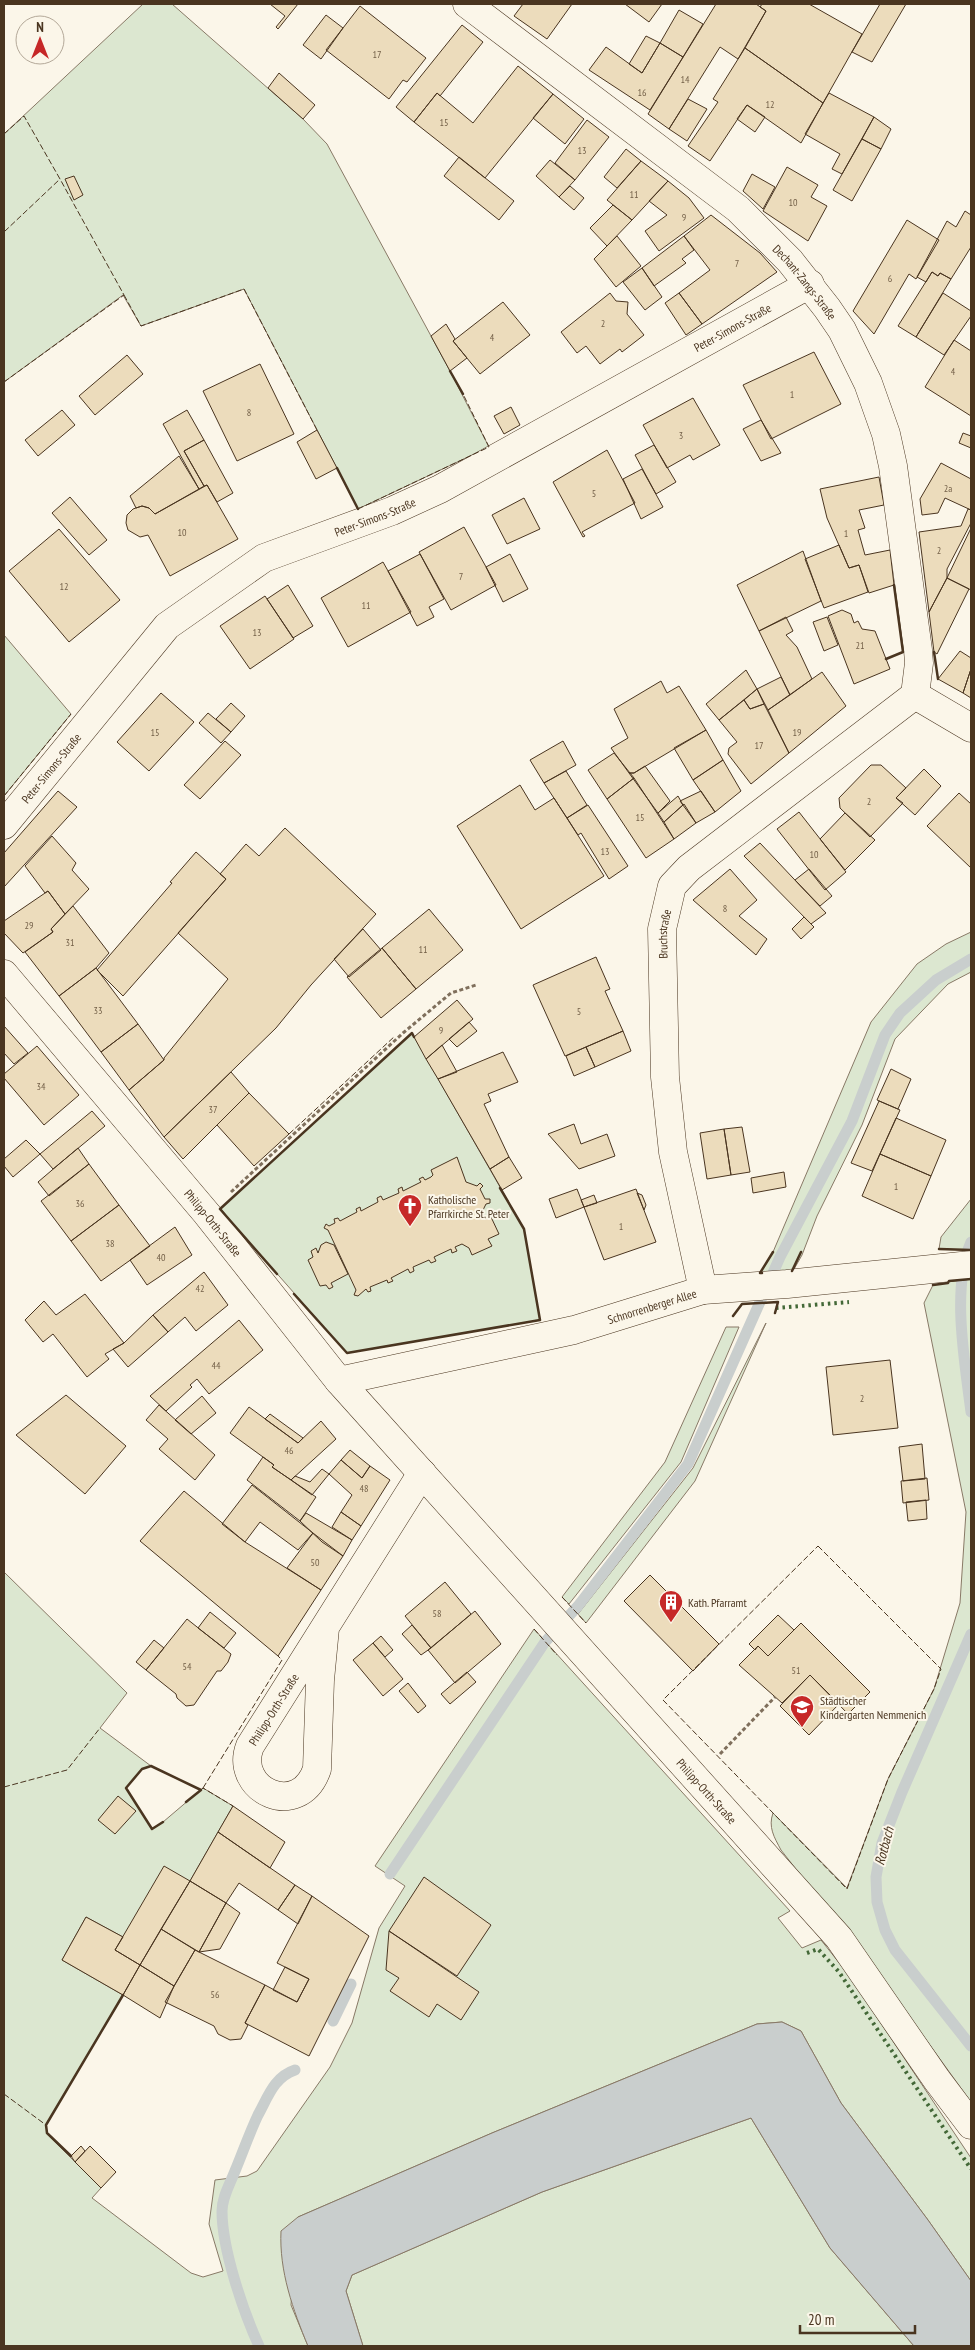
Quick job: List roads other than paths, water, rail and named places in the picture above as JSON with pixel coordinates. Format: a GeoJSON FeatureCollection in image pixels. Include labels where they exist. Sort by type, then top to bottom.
{"type":"FeatureCollection","features":[{"type":"Feature","properties":{"kind":"street","name":"Dechant-Zangs-Straße"},"geometry":{"type":"LineString","coordinates":[[467,4],[738,209],[810,284],[846,338],[868,383],[886,434],[893,466],[918,650],[918,680],[915,695]]}},
{"type":"Feature","properties":{"kind":"street","name":"Peter-Simons-Straße"},"geometry":{"type":"LineString","coordinates":[[4,825],[167,626],[264,558],[392,511],[440,490],[810,284]]}},
{"type":"Feature","properties":{"kind":"street"},"geometry":{"type":"LineString","coordinates":[[915,695],[971,728]]}},
{"type":"Feature","properties":{"kind":"street","name":"Bruchstraße"},"geometry":{"type":"LineString","coordinates":[[703,1290],[669,1125],[665,1077],[662,929],[667,899],[672,886],[688,868],[915,695]]}},
{"type":"Feature","properties":{"kind":"street","name":"Philipp-Orth-Straße"},"geometry":{"type":"LineString","coordinates":[[4,974],[207,1214],[339,1381],[839,1938],[937,2080],[971,2125]]}},
{"type":"Feature","properties":{"kind":"street","name":"Schnorrenberger Allee"},"geometry":{"type":"LineString","coordinates":[[339,1381],[574,1330],[703,1290],[787,1284],[971,1265]]}},
{"type":"Feature","properties":{"kind":"street","name":"Philipp-Orth-Straße"},"geometry":{"type":"LineString","coordinates":[[325,1628],[320,1680],[317,1769],[313,1779],[302,1792],[295,1795],[271,1795],[263,1790],[252,1776],[248,1767],[248,1752],[325,1628],[422,1473]]}},
{"type":"Feature","properties":{"kind":"street"},"geometry":{"type":"LineString","coordinates":[[937,2080],[971,2135]]}},
{"type":"Feature","properties":{"kind":"waterway"},"geometry":{"type":"LineString","coordinates":[[390,1874],[545,1642],[578,1606],[688,1464],[780,1257],[852,1121],[885,1035],[900,1013],[936,980],[971,959]]}},
{"type":"Feature","properties":{"kind":"waterway","name":"Rotbach"},"geometry":{"type":"LineString","coordinates":[[971,1242],[965,1261],[961,1303],[963,1349],[971,1412]]}},
{"type":"Feature","properties":{"kind":"waterway","name":"Rotbach"},"geometry":{"type":"LineString","coordinates":[[971,1634],[902,1792],[882,1843],[876,1877],[877,1902],[885,1930],[895,1950],[971,2046]]}},
{"type":"Feature","properties":{"kind":"waterway"},"geometry":{"type":"LineString","coordinates":[[333,2021],[351,1984]]}},
{"type":"Feature","properties":{"kind":"waterway"},"geometry":{"type":"LineString","coordinates":[[259,2346],[234,2280],[223,2226],[222,2206],[258,2115],[277,2083],[282,2077],[295,2070]]}},
{"type":"Feature","properties":{"kind":"place","name":"Katholische Pfarrkirche St. Peter"},"geometry":{"type":"Point","coordinates":[410,1227]}},
{"type":"Feature","properties":{"kind":"place","name":"Kath. Pfarramt"},"geometry":{"type":"Point","coordinates":[671,1623]}},
{"type":"Feature","properties":{"kind":"place","name":"Städtischer Kindergarten Nemmenich"},"geometry":{"type":"Point","coordinates":[802,1728]}}]}
